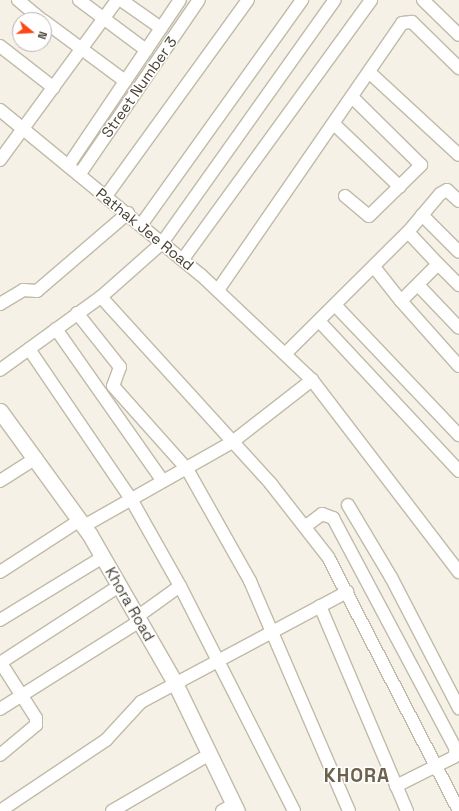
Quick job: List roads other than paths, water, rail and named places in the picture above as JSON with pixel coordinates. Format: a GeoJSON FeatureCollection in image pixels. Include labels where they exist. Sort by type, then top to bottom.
{"type":"FeatureCollection","features":[{"type":"Feature","properties":{"kind":"street"},"geometry":{"type":"LineString","coordinates":[[18,0],[32,12]]}},
{"type":"Feature","properties":{"kind":"street"},"geometry":{"type":"LineString","coordinates":[[79,0],[102,20],[146,50]]}},
{"type":"Feature","properties":{"kind":"street"},"geometry":{"type":"LineString","coordinates":[[0,160],[117,0]]}},
{"type":"Feature","properties":{"kind":"street"},"geometry":{"type":"LineString","coordinates":[[121,0],[161,28]]}},
{"type":"Feature","properties":{"kind":"street"},"geometry":{"type":"LineString","coordinates":[[68,166],[180,0]]}},
{"type":"Feature","properties":{"kind":"street","name":"Street Number 3"},"geometry":{"type":"LineString","coordinates":[[79,174],[199,0]]}},
{"type":"Feature","properties":{"kind":"street"},"geometry":{"type":"LineString","coordinates":[[106,196],[248,0]]}},
{"type":"Feature","properties":{"kind":"street"},"geometry":{"type":"LineString","coordinates":[[141,225],[302,0]]}},
{"type":"Feature","properties":{"kind":"street"},"geometry":{"type":"LineString","coordinates":[[0,370],[101,297],[162,243],[335,0]]}},
{"type":"Feature","properties":{"kind":"street"},"geometry":{"type":"LineString","coordinates":[[183,259],[371,0]]}},
{"type":"Feature","properties":{"kind":"street"},"geometry":{"type":"LineString","coordinates":[[423,0],[459,35]]}},
{"type":"Feature","properties":{"kind":"street"},"geometry":{"type":"LineString","coordinates":[[218,290],[369,72],[406,22],[412,22],[459,68]]}},
{"type":"Feature","properties":{"kind":"street"},"geometry":{"type":"LineString","coordinates":[[52,28],[125,81]]}},
{"type":"Feature","properties":{"kind":"street"},"geometry":{"type":"LineString","coordinates":[[0,46],[54,88]]}},
{"type":"Feature","properties":{"kind":"street"},"geometry":{"type":"LineString","coordinates":[[369,72],[459,155]]}},
{"type":"Feature","properties":{"kind":"street"},"geometry":{"type":"LineString","coordinates":[[345,196],[369,216],[419,170],[420,161],[352,97]]}},
{"type":"Feature","properties":{"kind":"street","name":"Pathak Jee Road"},"geometry":{"type":"LineString","coordinates":[[0,110],[68,166],[128,212],[162,243],[183,259],[218,290],[312,380],[459,572]]}},
{"type":"Feature","properties":{"kind":"street"},"geometry":{"type":"LineString","coordinates":[[334,124],[400,187]]}},
{"type":"Feature","properties":{"kind":"street"},"geometry":{"type":"LineString","coordinates":[[285,354],[408,232],[443,191],[450,191],[459,201]]}},
{"type":"Feature","properties":{"kind":"street"},"geometry":{"type":"LineString","coordinates":[[0,304],[23,290],[37,291],[128,212]]}},
{"type":"Feature","properties":{"kind":"street"},"geometry":{"type":"LineString","coordinates":[[422,215],[459,252]]}},
{"type":"Feature","properties":{"kind":"street"},"geometry":{"type":"LineString","coordinates":[[408,232],[459,285]]}},
{"type":"Feature","properties":{"kind":"street"},"geometry":{"type":"LineString","coordinates":[[401,301],[438,264]]}},
{"type":"Feature","properties":{"kind":"street"},"geometry":{"type":"LineString","coordinates":[[374,266],[401,301],[459,366]]}},
{"type":"Feature","properties":{"kind":"street"},"geometry":{"type":"LineString","coordinates":[[418,285],[459,328]]}},
{"type":"Feature","properties":{"kind":"street"},"geometry":{"type":"LineString","coordinates":[[101,297],[306,526],[347,592],[457,804]]}},
{"type":"Feature","properties":{"kind":"street"},"geometry":{"type":"LineString","coordinates":[[336,304],[459,435]]}},
{"type":"Feature","properties":{"kind":"street"},"geometry":{"type":"LineString","coordinates":[[77,313],[120,367],[113,386],[187,469],[274,630],[349,811]]}},
{"type":"Feature","properties":{"kind":"street"},"geometry":{"type":"LineString","coordinates":[[319,321],[459,471]]}},
{"type":"Feature","properties":{"kind":"street"},"geometry":{"type":"LineString","coordinates":[[56,329],[163,481]]}},
{"type":"Feature","properties":{"kind":"street"},"geometry":{"type":"LineString","coordinates":[[29,349],[131,499],[180,586],[294,811]]}},
{"type":"Feature","properties":{"kind":"street"},"geometry":{"type":"LineString","coordinates":[[0,572],[82,523],[187,469],[231,443],[312,380]]}},
{"type":"Feature","properties":{"kind":"street","name":"Khora Road"},"geometry":{"type":"LineString","coordinates":[[0,411],[36,458],[82,523],[103,557],[175,683],[210,754],[231,809]]}},
{"type":"Feature","properties":{"kind":"street"},"geometry":{"type":"LineString","coordinates":[[0,481],[36,458]]}},
{"type":"Feature","properties":{"kind":"street"},"geometry":{"type":"LineString","coordinates":[[348,505],[391,577],[459,708]]}},
{"type":"Feature","properties":{"kind":"street"},"geometry":{"type":"LineString","coordinates":[[306,526],[322,514],[333,518],[456,749],[456,757],[396,786]]}},
{"type":"Feature","properties":{"kind":"street"},"geometry":{"type":"LineString","coordinates":[[0,620],[103,557]]}},
{"type":"Feature","properties":{"kind":"street"},"geometry":{"type":"LineString","coordinates":[[0,755],[36,725],[22,695],[0,663],[119,586]]}},
{"type":"Feature","properties":{"kind":"street"},"geometry":{"type":"LineString","coordinates":[[0,709],[138,619],[180,586]]}},
{"type":"Feature","properties":{"kind":"street"},"geometry":{"type":"LineString","coordinates":[[0,811],[106,740],[141,702],[218,659],[347,592]]}},
{"type":"Feature","properties":{"kind":"street"},"geometry":{"type":"LineString","coordinates":[[320,606],[406,811]]}},
{"type":"Feature","properties":{"kind":"street"},"geometry":{"type":"LineString","coordinates":[[112,811],[210,754]]}},
{"type":"Feature","properties":{"kind":"district","name":"KHORA"},"geometry":{"type":"Point","coordinates":[357,776]}}]}
